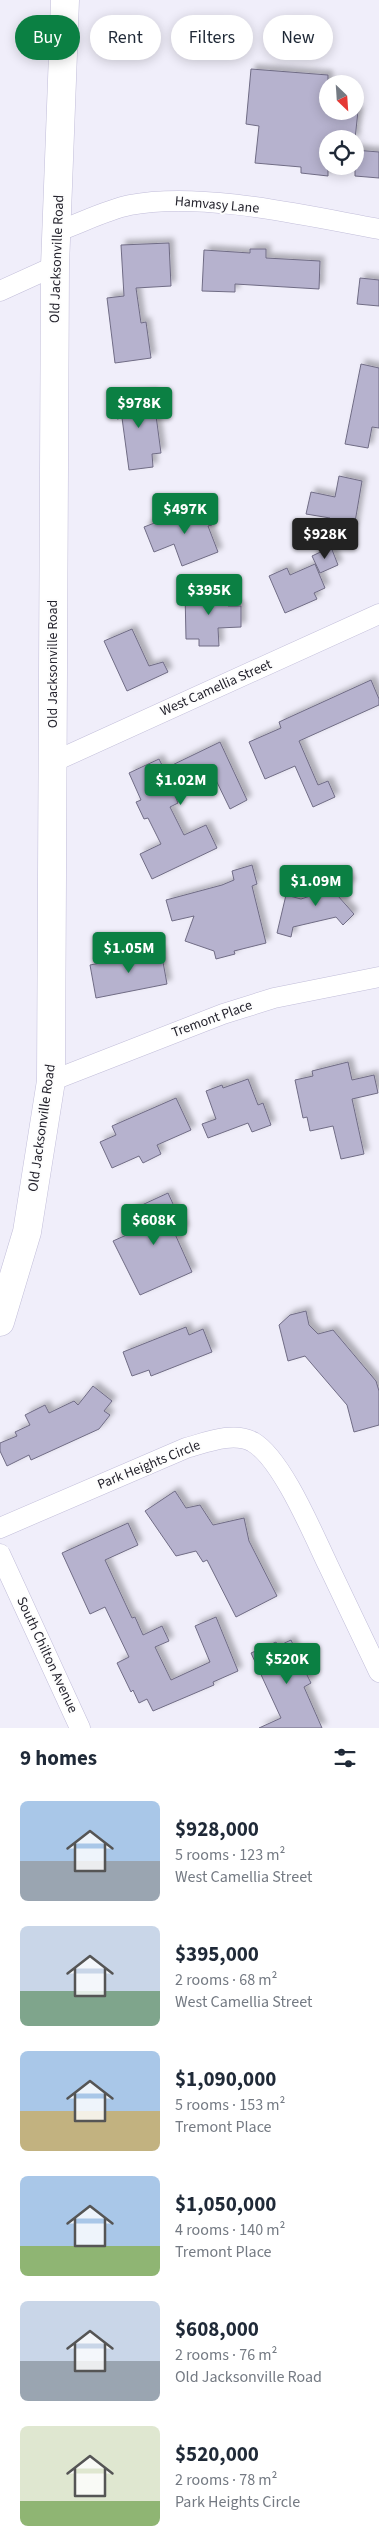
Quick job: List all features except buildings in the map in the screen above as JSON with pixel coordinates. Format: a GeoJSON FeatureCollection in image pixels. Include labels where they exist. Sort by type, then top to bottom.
{"type":"FeatureCollection","features":[{"type":"Feature","properties":{"kind":"main road","name":"Old Jacksonville Road"},"geometry":{"type":"LineString","coordinates":[[0,1322],[27,1232],[52,1081],[55,266],[58,231],[65,0]]}},
{"type":"Feature","properties":{"kind":"street","name":"Hamvasy Lane"},"geometry":{"type":"LineString","coordinates":[[58,231],[129,206],[171,200],[233,205],[379,229]]}},
{"type":"Feature","properties":{"kind":"street"},"geometry":{"type":"LineString","coordinates":[[0,292],[55,266]]}},
{"type":"Feature","properties":{"kind":"street","name":"West Camellia Street"},"geometry":{"type":"LineString","coordinates":[[53,762],[379,614]]}},
{"type":"Feature","properties":{"kind":"street","name":"Tremont Place"},"geometry":{"type":"LineString","coordinates":[[52,1081],[223,1014],[274,998],[379,977]]}},
{"type":"Feature","properties":{"kind":"street","name":"Park Heights Circle"},"geometry":{"type":"LineString","coordinates":[[0,1528],[186,1448],[217,1439],[235,1438],[253,1442],[272,1462],[293,1493],[379,1672]]}},
{"type":"Feature","properties":{"kind":"street","name":"South Chilton Avenue"},"geometry":{"type":"LineString","coordinates":[[0,1554],[80,1728]]}}]}
